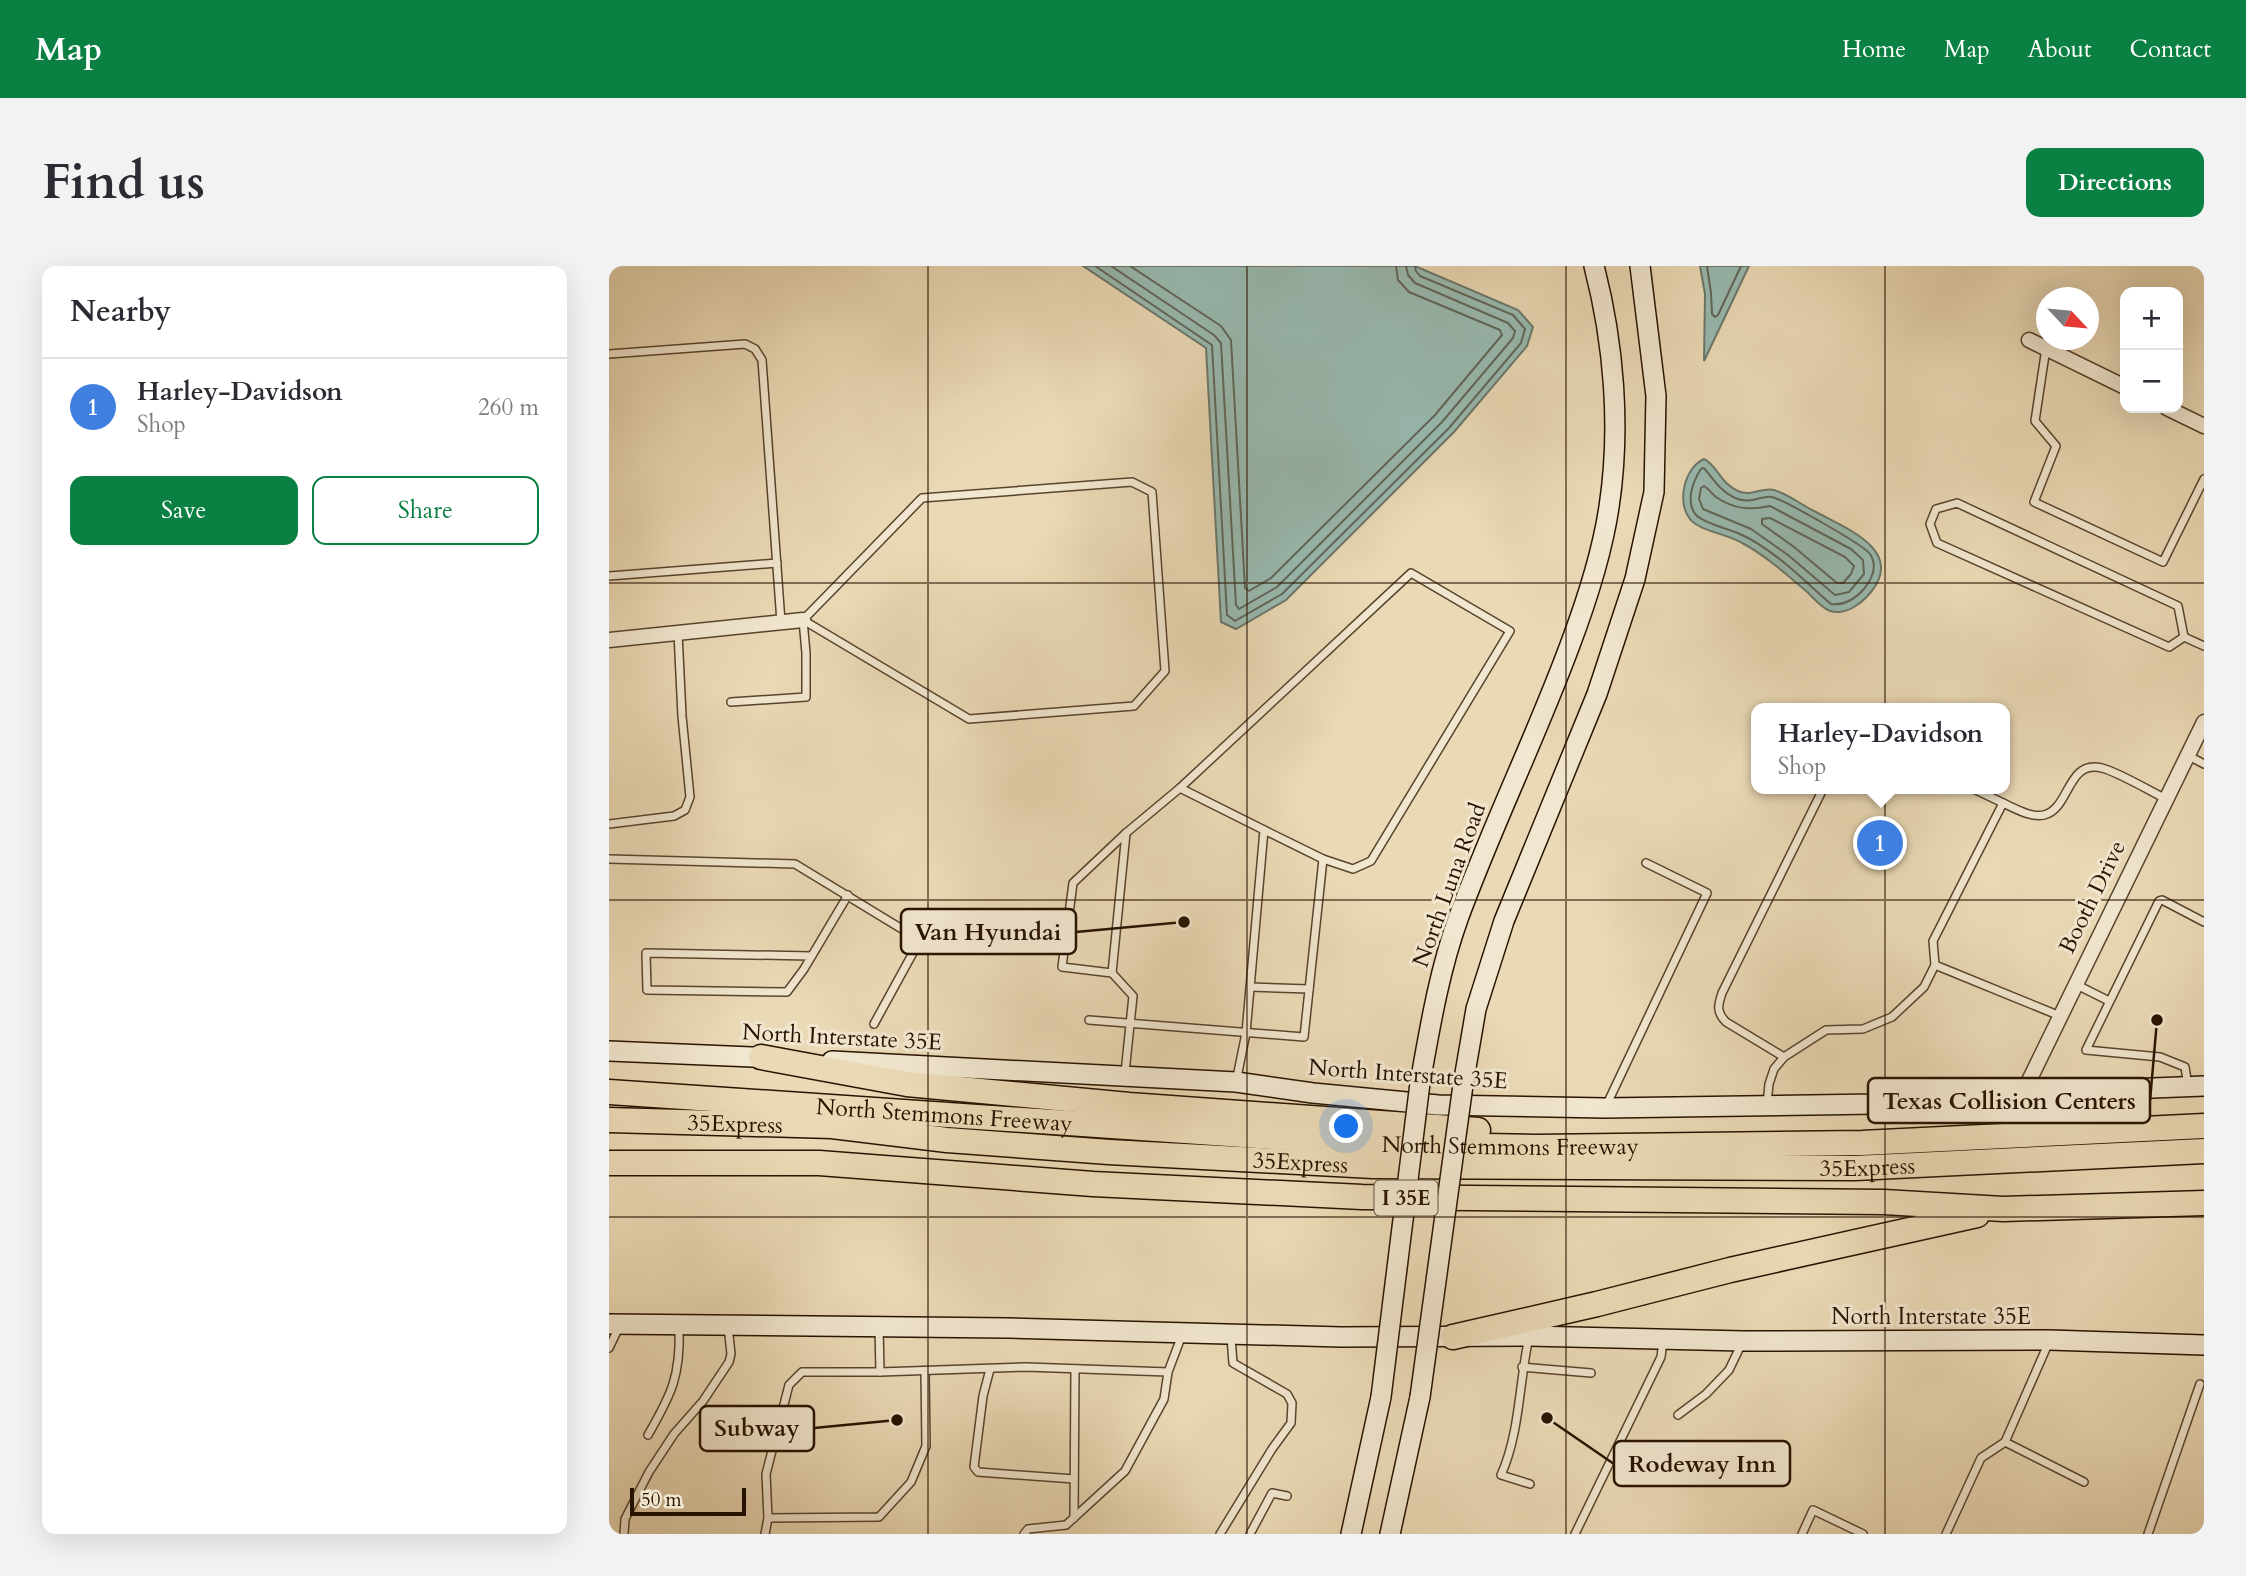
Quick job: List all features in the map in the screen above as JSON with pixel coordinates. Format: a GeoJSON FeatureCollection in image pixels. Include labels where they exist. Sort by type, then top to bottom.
{"type":"FeatureCollection","features":[{"type":"Feature","properties":{"kind":"highway"},"geometry":{"type":"LineString","coordinates":[[761,1058],[907,1084],[1129,1105],[1475,1129],[1536,1147]]}},
{"type":"Feature","properties":{"kind":"highway","name":"North Stemmons Freeway"},"geometry":{"type":"LineString","coordinates":[[609,1092],[1377,1144],[1536,1147],[1862,1143],[2204,1126]]}},
{"type":"Feature","properties":{"kind":"highway","name":"35Express"},"geometry":{"type":"LineString","coordinates":[[609,1120],[832,1126],[947,1140],[1109,1152],[1373,1166],[1855,1168],[2204,1151]]}},
{"type":"Feature","properties":{"kind":"highway","name":"I 35E"},"geometry":{"type":"LineString","coordinates":[[609,1163],[819,1163],[1093,1184],[1361,1197],[1884,1202],[2003,1209],[2204,1203]]}},
{"type":"Feature","properties":{"kind":"highway"},"geometry":{"type":"LineString","coordinates":[[1453,1337],[1597,1304],[1730,1269],[2003,1209]]}},
{"type":"Feature","properties":{"kind":"main road","name":"North Luna Road"},"geometry":{"type":"LineString","coordinates":[[1351,1534],[1381,1397],[1420,1083],[1436,992],[1458,921],[1496,823],[1562,668],[1590,590],[1609,507],[1614,433],[1613,364],[1594,266]]}},
{"type":"Feature","properties":{"kind":"main road"},"geometry":{"type":"LineString","coordinates":[[1390,1534],[1420,1397],[1476,1009],[1504,921],[1597,694],[1635,579],[1654,492],[1656,396],[1640,266]]}},
{"type":"Feature","properties":{"kind":"main road","name":"North Interstate 35E"},"geometry":{"type":"LineString","coordinates":[[609,1051],[1236,1082],[1313,1093],[1438,1105],[1605,1108],[1875,1104],[2023,1093],[2196,1086]]}},
{"type":"Feature","properties":{"kind":"main road","name":"North Interstate 35E"},"geometry":{"type":"LineString","coordinates":[[615,1324],[879,1326],[1231,1333],[1342,1338],[1529,1336],[1743,1341],[2049,1340],[2204,1345]]}},
{"type":"Feature","properties":{"kind":"street"},"geometry":{"type":"LineString","coordinates":[[2029,340],[2036,343]]}},
{"type":"Feature","properties":{"kind":"street"},"geometry":{"type":"LineString","coordinates":[[2050,350],[2120,385]]}},
{"type":"Feature","properties":{"kind":"street"},"geometry":{"type":"LineString","coordinates":[[2177,413],[2204,426]]}},
{"type":"Feature","properties":{"kind":"street"},"geometry":{"type":"LineString","coordinates":[[609,640],[803,620]]}},
{"type":"Feature","properties":{"kind":"street","name":"Booth Drive"},"geometry":{"type":"LineString","coordinates":[[2023,1093],[2204,722]]}},
{"type":"Feature","properties":{"kind":"lane"},"geometry":{"type":"LineString","coordinates":[[609,354],[745,344],[755,349],[762,360],[781,622]]}},
{"type":"Feature","properties":{"kind":"lane"},"geometry":{"type":"LineString","coordinates":[[2046,350],[2035,421],[2056,446],[2034,502],[2163,562],[2204,479]]}},
{"type":"Feature","properties":{"kind":"lane"},"geometry":{"type":"LineString","coordinates":[[731,702],[806,697],[803,620],[922,498],[1132,482],[1152,492],[1165,671],[1134,706],[969,719],[803,620]]}},
{"type":"Feature","properties":{"kind":"lane"},"geometry":{"type":"LineString","coordinates":[[1957,503],[2178,606],[2184,637],[2169,647],[1937,543],[1930,524],[1936,509],[1957,503]]}},
{"type":"Feature","properties":{"kind":"lane"},"geometry":{"type":"LineString","coordinates":[[609,576],[777,563]]}},
{"type":"Feature","properties":{"kind":"lane"},"geometry":{"type":"LineString","coordinates":[[1125,1076],[1133,996],[1112,973],[1062,967],[1073,883],[1126,833],[1180,788],[1411,573],[1510,631],[1371,861],[1353,869],[1323,859],[1180,788]]}},
{"type":"Feature","properties":{"kind":"lane"},"geometry":{"type":"LineString","coordinates":[[609,824],[674,816],[685,810],[690,797],[678,633]]}},
{"type":"Feature","properties":{"kind":"lane"},"geometry":{"type":"LineString","coordinates":[[2184,637],[2204,646]]}},
{"type":"Feature","properties":{"kind":"lane"},"geometry":{"type":"LineString","coordinates":[[2187,755],[2204,764]]}},
{"type":"Feature","properties":{"kind":"lane"},"geometry":{"type":"LineString","coordinates":[[1984,794],[2028,814],[2042,816],[2052,811],[2075,775],[2089,768],[2101,768],[2165,799]]}},
{"type":"Feature","properties":{"kind":"lane"},"geometry":{"type":"LineString","coordinates":[[1784,1057],[1726,1022],[1717,1006],[1821,794]]}},
{"type":"Feature","properties":{"kind":"lane"},"geometry":{"type":"LineString","coordinates":[[1767,1104],[1774,1069],[1784,1057],[1826,1030],[1863,1029],[1892,1017],[1924,987],[1935,965],[1933,941],[2003,803]]}},
{"type":"Feature","properties":{"kind":"lane"},"geometry":{"type":"LineString","coordinates":[[1236,1082],[1246,1033],[1264,830]]}},
{"type":"Feature","properties":{"kind":"lane"},"geometry":{"type":"LineString","coordinates":[[1112,973],[1126,833]]}},
{"type":"Feature","properties":{"kind":"lane"},"geometry":{"type":"LineString","coordinates":[[609,859],[795,864],[848,895],[920,940],[874,1024]]}},
{"type":"Feature","properties":{"kind":"lane"},"geometry":{"type":"LineString","coordinates":[[1089,1020],[1304,1037],[1323,859]]}},
{"type":"Feature","properties":{"kind":"lane"},"geometry":{"type":"LineString","coordinates":[[1605,1108],[1707,892],[1646,863]]}},
{"type":"Feature","properties":{"kind":"lane"},"geometry":{"type":"LineString","coordinates":[[811,956],[646,953],[647,990],[787,992],[811,956],[848,895]]}},
{"type":"Feature","properties":{"kind":"lane"},"geometry":{"type":"LineString","coordinates":[[2196,1086],[2185,1067],[2159,1057],[2086,1050],[2159,901],[2162,900],[2204,922]]}},
{"type":"Feature","properties":{"kind":"lane"},"geometry":{"type":"LineString","coordinates":[[1935,965],[2060,1016]]}},
{"type":"Feature","properties":{"kind":"lane"},"geometry":{"type":"LineString","coordinates":[[2075,984],[2109,1001]]}},
{"type":"Feature","properties":{"kind":"lane"},"geometry":{"type":"LineString","coordinates":[[1250,987],[1309,989]]}},
{"type":"Feature","properties":{"kind":"lane"},"geometry":{"type":"LineString","coordinates":[[609,1348],[615,1324]]}},
{"type":"Feature","properties":{"kind":"lane"},"geometry":{"type":"LineString","coordinates":[[648,1435],[670,1396],[680,1355],[679,1324]]}},
{"type":"Feature","properties":{"kind":"lane"},"geometry":{"type":"LineString","coordinates":[[624,1534],[625,1519],[649,1472],[674,1434],[703,1401],[731,1358],[727,1325]]}},
{"type":"Feature","properties":{"kind":"lane"},"geometry":{"type":"LineString","coordinates":[[879,1326],[880,1372]]}},
{"type":"Feature","properties":{"kind":"lane"},"geometry":{"type":"LineString","coordinates":[[1024,1534],[1028,1529],[1066,1525],[1125,1472],[1164,1399],[1168,1372],[1182,1333]]}},
{"type":"Feature","properties":{"kind":"lane"},"geometry":{"type":"LineString","coordinates":[[1220,1534],[1291,1423],[1292,1403],[1287,1394],[1233,1363],[1231,1333]]}},
{"type":"Feature","properties":{"kind":"lane"},"geometry":{"type":"LineString","coordinates":[[1529,1336],[1510,1454],[1501,1475],[1530,1484]]}},
{"type":"Feature","properties":{"kind":"lane"},"geometry":{"type":"LineString","coordinates":[[1575,1534],[1661,1357],[1663,1340]]}},
{"type":"Feature","properties":{"kind":"lane"},"geometry":{"type":"LineString","coordinates":[[1946,1534],[1981,1458],[2005,1442],[2049,1340]]}},
{"type":"Feature","properties":{"kind":"lane"},"geometry":{"type":"LineString","coordinates":[[1678,1415],[1706,1394],[1729,1370],[1743,1341]]}},
{"type":"Feature","properties":{"kind":"lane"},"geometry":{"type":"LineString","coordinates":[[765,1534],[768,1518],[766,1474],[789,1385],[802,1372],[925,1372],[1026,1367],[1168,1372]]}},
{"type":"Feature","properties":{"kind":"lane"},"geometry":{"type":"LineString","coordinates":[[1522,1367],[1591,1373]]}},
{"type":"Feature","properties":{"kind":"lane"},"geometry":{"type":"LineString","coordinates":[[1074,1518],[1075,1368]]}},
{"type":"Feature","properties":{"kind":"lane"},"geometry":{"type":"LineString","coordinates":[[990,1369],[983,1396],[974,1467],[978,1472],[1074,1479]]}},
{"type":"Feature","properties":{"kind":"lane"},"geometry":{"type":"LineString","coordinates":[[768,1518],[879,1517],[911,1482],[926,1446],[925,1372]]}},
{"type":"Feature","properties":{"kind":"lane"},"geometry":{"type":"LineString","coordinates":[[2148,1534],[2200,1384]]}},
{"type":"Feature","properties":{"kind":"lane"},"geometry":{"type":"LineString","coordinates":[[2005,1442],[2084,1482]]}},
{"type":"Feature","properties":{"kind":"lane"},"geometry":{"type":"LineString","coordinates":[[1249,1534],[1272,1493],[1287,1496]]}},
{"type":"Feature","properties":{"kind":"lane"},"geometry":{"type":"LineString","coordinates":[[1802,1534],[1813,1510],[1863,1534]]}},
{"type":"Feature","properties":{"kind":"water"},"geometry":{"type":"Polygon","coordinates":[[[1083,266],[1415,266],[1518,310],[1533,327],[1527,346],[1454,432],[1286,600],[1236,629],[1221,622],[1206,348],[1083,266]]]}},
{"type":"Feature","properties":{"kind":"water"},"geometry":{"type":"Polygon","coordinates":[[[1700,266],[1749,266],[1704,361],[1705,294],[1700,266]]]}},
{"type":"Feature","properties":{"kind":"water"},"geometry":{"type":"Polygon","coordinates":[[[1704,459],[1732,488],[1743,493],[1769,489],[1779,492],[1842,525],[1867,542],[1876,552],[1881,564],[1880,577],[1871,592],[1848,610],[1830,611],[1759,553],[1736,540],[1694,523],[1686,512],[1683,495],[1692,469],[1704,459]]]}},
{"type":"Feature","properties":{"kind":"place","name":"Harley-Davidson"},"geometry":{"type":"Point","coordinates":[1880,843]}},
{"type":"Feature","properties":{"kind":"place","name":"Van Hyundai"},"geometry":{"type":"Point","coordinates":[1184,922]}},
{"type":"Feature","properties":{"kind":"place","name":"Texas Collision Centers"},"geometry":{"type":"Point","coordinates":[2157,1020]}},
{"type":"Feature","properties":{"kind":"place","name":"Rodeway Inn"},"geometry":{"type":"Point","coordinates":[1547,1418]}},
{"type":"Feature","properties":{"kind":"place","name":"Subway"},"geometry":{"type":"Point","coordinates":[897,1420]}}]}
